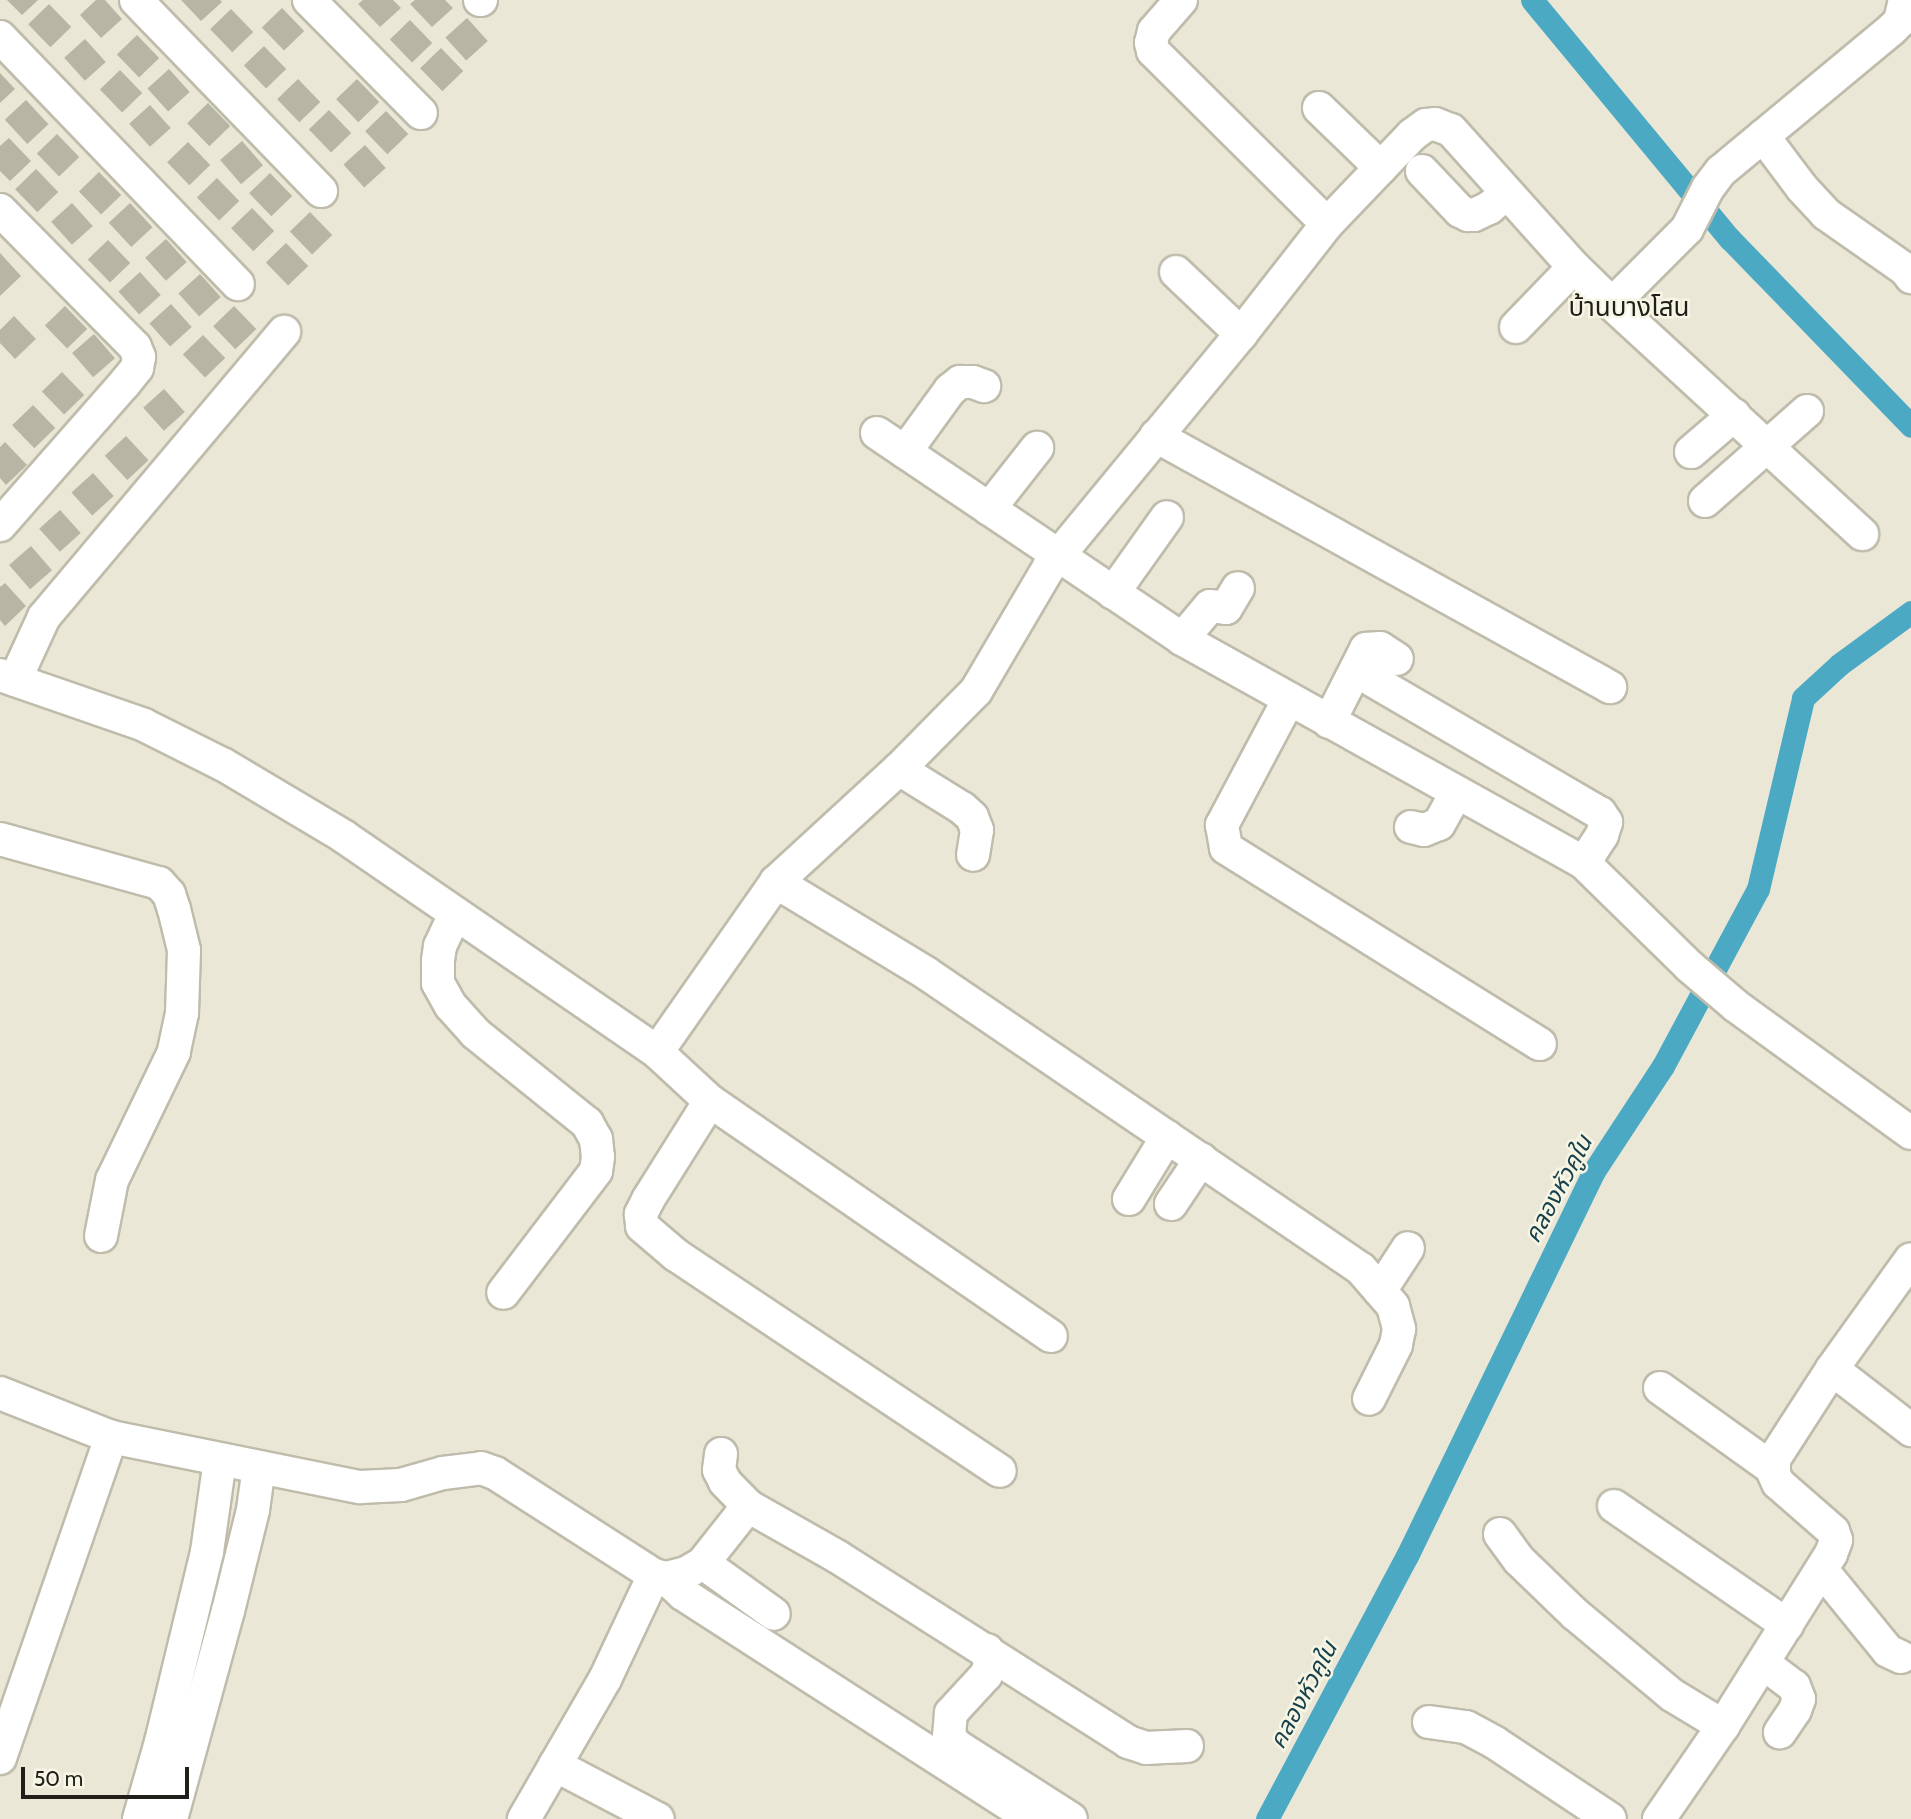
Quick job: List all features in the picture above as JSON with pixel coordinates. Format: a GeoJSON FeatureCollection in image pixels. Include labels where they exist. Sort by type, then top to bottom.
{"type":"FeatureCollection","features":[{"type":"Feature","properties":{"kind":"street"},"geometry":{"type":"LineString","coordinates":[[136,0],[321,191]]}},
{"type":"Feature","properties":{"kind":"street"},"geometry":{"type":"LineString","coordinates":[[309,0],[421,113]]}},
{"type":"Feature","properties":{"kind":"street"},"geometry":{"type":"LineString","coordinates":[[1181,0],[1154,31],[1151,43],[1153,51],[1327,224]]}},
{"type":"Feature","properties":{"kind":"street"},"geometry":{"type":"LineString","coordinates":[[1612,304],[1687,229],[1708,188],[1721,172],[1900,21],[1905,0]]}},
{"type":"Feature","properties":{"kind":"street"},"geometry":{"type":"LineString","coordinates":[[0,37],[238,284]]}},
{"type":"Feature","properties":{"kind":"street"},"geometry":{"type":"LineString","coordinates":[[1319,108],[1381,168]]}},
{"type":"Feature","properties":{"kind":"street"},"geometry":{"type":"LineString","coordinates":[[657,1052],[776,882],[899,769],[986,678],[1036,583],[1241,334],[1327,224],[1412,135],[1426,125],[1435,124],[1451,130],[1574,267],[1862,534]]}},
{"type":"Feature","properties":{"kind":"street"},"geometry":{"type":"LineString","coordinates":[[1763,136],[1802,188],[1826,214],[1906,270],[1911,277]]}},
{"type":"Feature","properties":{"kind":"street"},"geometry":{"type":"LineString","coordinates":[[1423,171],[1460,211],[1468,215],[1489,208],[1507,193]]}},
{"type":"Feature","properties":{"kind":"street"},"geometry":{"type":"LineString","coordinates":[[0,210],[135,346],[139,357],[137,368],[124,384],[0,525]]}},
{"type":"Feature","properties":{"kind":"street"},"geometry":{"type":"LineString","coordinates":[[1516,327],[1574,267]]}},
{"type":"Feature","properties":{"kind":"street"},"geometry":{"type":"LineString","coordinates":[[1176,272],[1241,334]]}},
{"type":"Feature","properties":{"kind":"street"},"geometry":{"type":"LineString","coordinates":[[284,332],[44,617],[8,678],[144,725],[223,765],[343,836],[657,1052],[710,1101],[1051,1336]]}},
{"type":"Feature","properties":{"kind":"street"},"geometry":{"type":"LineString","coordinates":[[905,452],[950,390],[960,382],[973,382],[984,386]]}},
{"type":"Feature","properties":{"kind":"street"},"geometry":{"type":"LineString","coordinates":[[1705,501],[1807,411]]}},
{"type":"Feature","properties":{"kind":"street"},"geometry":{"type":"LineString","coordinates":[[1691,452],[1734,415]]}},
{"type":"Feature","properties":{"kind":"street"},"geometry":{"type":"LineString","coordinates":[[877,433],[1182,639],[1584,863],[1689,966],[1736,1006],[1911,1133]]}},
{"type":"Feature","properties":{"kind":"street"},"geometry":{"type":"LineString","coordinates":[[1156,436],[1610,687]]}},
{"type":"Feature","properties":{"kind":"street"},"geometry":{"type":"LineString","coordinates":[[989,509],[1037,449]]}},
{"type":"Feature","properties":{"kind":"street"},"geometry":{"type":"LineString","coordinates":[[1113,593],[1167,517]]}},
{"type":"Feature","properties":{"kind":"street"},"geometry":{"type":"LineString","coordinates":[[1182,639],[1210,606],[1226,608],[1238,588]]}},
{"type":"Feature","properties":{"kind":"street"},"geometry":{"type":"LineString","coordinates":[[1329,722],[1366,649],[1380,648],[1397,659]]}},
{"type":"Feature","properties":{"kind":"street"},"geometry":{"type":"LineString","coordinates":[[1372,680],[1600,813],[1606,822],[1602,835],[1584,863]]}},
{"type":"Feature","properties":{"kind":"street"},"geometry":{"type":"LineString","coordinates":[[1289,699],[1222,825],[1226,848],[1540,1044]]}},
{"type":"Feature","properties":{"kind":"street"},"geometry":{"type":"LineString","coordinates":[[899,769],[972,817],[977,830],[973,855]]}},
{"type":"Feature","properties":{"kind":"street"},"geometry":{"type":"LineString","coordinates":[[1411,827],[1424,830],[1439,824],[1456,793]]}},
{"type":"Feature","properties":{"kind":"street"},"geometry":{"type":"LineString","coordinates":[[0,839],[159,883],[169,894],[174,909],[184,950],[182,1013],[174,1052],[112,1180],[101,1236]]}},
{"type":"Feature","properties":{"kind":"street"},"geometry":{"type":"LineString","coordinates":[[776,882],[926,973],[1361,1269],[1393,1306],[1399,1329],[1396,1345],[1369,1399]]}},
{"type":"Feature","properties":{"kind":"street"},"geometry":{"type":"LineString","coordinates":[[455,914],[440,946],[438,961],[438,984],[451,1006],[475,1033],[587,1123],[597,1148],[596,1171],[503,1293]]}},
{"type":"Feature","properties":{"kind":"street"},"geometry":{"type":"LineString","coordinates":[[710,1101],[648,1200],[641,1214],[642,1226],[676,1255],[1000,1471]]}},
{"type":"Feature","properties":{"kind":"street"},"geometry":{"type":"LineString","coordinates":[[1129,1199],[1167,1136]]}},
{"type":"Feature","properties":{"kind":"street"},"geometry":{"type":"LineString","coordinates":[[1171,1205],[1201,1158]]}},
{"type":"Feature","properties":{"kind":"street"},"geometry":{"type":"LineString","coordinates":[[1380,1291],[1408,1248]]}},
{"type":"Feature","properties":{"kind":"street"},"geometry":{"type":"LineString","coordinates":[[1659,1819],[1723,1726],[1822,1570],[1836,1540],[1833,1531],[1777,1483],[1773,1469],[1774,1459],[1832,1369],[1911,1259]]}},
{"type":"Feature","properties":{"kind":"street"},"geometry":{"type":"LineString","coordinates":[[1832,1369],[1911,1430]]}},
{"type":"Feature","properties":{"kind":"street"},"geometry":{"type":"LineString","coordinates":[[1660,1388],[1773,1469]]}},
{"type":"Feature","properties":{"kind":"street"},"geometry":{"type":"LineString","coordinates":[[0,1393],[111,1437],[359,1487],[381,1488],[468,1468],[481,1468],[495,1473],[1032,1819]]}},
{"type":"Feature","properties":{"kind":"street"},"geometry":{"type":"LineString","coordinates":[[0,1758],[111,1437]]}},
{"type":"Feature","properties":{"kind":"street"},"geometry":{"type":"LineString","coordinates":[[721,1454],[719,1470],[725,1482],[748,1506],[838,1557],[1128,1741],[1146,1748],[1187,1746]]}},
{"type":"Feature","properties":{"kind":"street"},"geometry":{"type":"LineString","coordinates":[[139,1819],[161,1742],[206,1552],[220,1460]]}},
{"type":"Feature","properties":{"kind":"street"},"geometry":{"type":"LineString","coordinates":[[171,1819],[228,1611],[253,1510],[259,1467]]}},
{"type":"Feature","properties":{"kind":"street"},"geometry":{"type":"LineString","coordinates":[[660,1577],[686,1573],[704,1563],[748,1506]]}},
{"type":"Feature","properties":{"kind":"street"},"geometry":{"type":"LineString","coordinates":[[1614,1506],[1787,1625]]}},
{"type":"Feature","properties":{"kind":"street"},"geometry":{"type":"LineString","coordinates":[[1500,1534],[1519,1560],[1575,1614],[1672,1695],[1723,1726]]}},
{"type":"Feature","properties":{"kind":"street"},"geometry":{"type":"LineString","coordinates":[[704,1563],[775,1614]]}},
{"type":"Feature","properties":{"kind":"street"},"geometry":{"type":"LineString","coordinates":[[1822,1570],[1888,1651],[1901,1657]]}},
{"type":"Feature","properties":{"kind":"street"},"geometry":{"type":"LineString","coordinates":[[524,1819],[660,1577]]}},
{"type":"Feature","properties":{"kind":"street"},"geometry":{"type":"LineString","coordinates":[[987,1650],[990,1666],[986,1675],[951,1713],[949,1737],[957,1746],[1071,1819]]}},
{"type":"Feature","properties":{"kind":"street"},"geometry":{"type":"LineString","coordinates":[[1763,1663],[1794,1686],[1799,1699],[1780,1732]]}},
{"type":"Feature","properties":{"kind":"street"},"geometry":{"type":"LineString","coordinates":[[1429,1722],[1466,1727],[1494,1742],[1610,1819]]}},
{"type":"Feature","properties":{"kind":"street"},"geometry":{"type":"LineString","coordinates":[[555,1765],[658,1819]]}},
{"type":"Feature","properties":{"kind":"building"},"geometry":{"type":"Polygon","coordinates":[[[7,0],[38,0],[22,15],[7,0]]]}},
{"type":"Feature","properties":{"kind":"building"},"geometry":{"type":"Polygon","coordinates":[[[96,0],[105,0],[122,19],[101,38],[80,15],[96,0]]]}},
{"type":"Feature","properties":{"kind":"building"},"geometry":{"type":"Polygon","coordinates":[[[181,0],[220,0],[222,2],[201,21],[181,0]]]}},
{"type":"Feature","properties":{"kind":"building"},"geometry":{"type":"Polygon","coordinates":[[[363,0],[393,0],[401,8],[380,27],[358,4],[363,0]]]}},
{"type":"Feature","properties":{"kind":"building"},"geometry":{"type":"Polygon","coordinates":[[[415,0],[445,0],[453,8],[432,27],[410,4],[415,0]]]}},
{"type":"Feature","properties":{"kind":"building"},"geometry":{"type":"Polygon","coordinates":[[[49,4],[71,27],[50,47],[28,24],[49,4]]]}},
{"type":"Feature","properties":{"kind":"building"},"geometry":{"type":"Polygon","coordinates":[[[282,8],[304,31],[284,50],[262,27],[282,8]]]}},
{"type":"Feature","properties":{"kind":"building"},"geometry":{"type":"Polygon","coordinates":[[[231,9],[253,32],[232,52],[210,29],[231,9]]]}},
{"type":"Feature","properties":{"kind":"building"},"geometry":{"type":"Polygon","coordinates":[[[467,18],[488,41],[466,60],[445,37],[467,18]]]}},
{"type":"Feature","properties":{"kind":"building"},"geometry":{"type":"Polygon","coordinates":[[[410,20],[432,43],[412,62],[390,39],[410,20]]]}},
{"type":"Feature","properties":{"kind":"building"},"geometry":{"type":"Polygon","coordinates":[[[137,35],[159,58],[139,77],[117,54],[137,35]]]}},
{"type":"Feature","properties":{"kind":"building"},"geometry":{"type":"Polygon","coordinates":[[[85,39],[106,62],[85,81],[64,58],[85,39]]]}},
{"type":"Feature","properties":{"kind":"building"},"geometry":{"type":"Polygon","coordinates":[[[264,46],[286,69],[266,88],[244,65],[264,46]]]}},
{"type":"Feature","properties":{"kind":"building"},"geometry":{"type":"Polygon","coordinates":[[[441,48],[463,71],[442,91],[420,68],[441,48]]]}},
{"type":"Feature","properties":{"kind":"building"},"geometry":{"type":"Polygon","coordinates":[[[169,69],[190,92],[168,111],[147,88],[169,69]]]}},
{"type":"Feature","properties":{"kind":"building"},"geometry":{"type":"Polygon","coordinates":[[[120,70],[142,93],[122,112],[100,89],[120,70]]]}},
{"type":"Feature","properties":{"kind":"building"},"geometry":{"type":"Polygon","coordinates":[[[0,73],[15,89],[0,103],[0,73]]]}},
{"type":"Feature","properties":{"kind":"building"},"geometry":{"type":"Polygon","coordinates":[[[298,79],[320,102],[299,122],[277,99],[298,79]]]}},
{"type":"Feature","properties":{"kind":"building"},"geometry":{"type":"Polygon","coordinates":[[[357,79],[379,102],[358,122],[336,99],[357,79]]]}},
{"type":"Feature","properties":{"kind":"building"},"geometry":{"type":"Polygon","coordinates":[[[26,100],[49,124],[27,144],[5,120],[26,100]]]}},
{"type":"Feature","properties":{"kind":"building"},"geometry":{"type":"Polygon","coordinates":[[[208,103],[230,126],[209,146],[187,123],[208,103]]]}},
{"type":"Feature","properties":{"kind":"building"},"geometry":{"type":"Polygon","coordinates":[[[150,105],[171,128],[150,147],[129,124],[150,105]]]}},
{"type":"Feature","properties":{"kind":"building"},"geometry":{"type":"Polygon","coordinates":[[[329,110],[351,133],[331,152],[309,129],[329,110]]]}},
{"type":"Feature","properties":{"kind":"building"},"geometry":{"type":"Polygon","coordinates":[[[386,111],[408,134],[387,154],[365,131],[386,111]]]}},
{"type":"Feature","properties":{"kind":"building"},"geometry":{"type":"Polygon","coordinates":[[[57,134],[79,157],[59,176],[37,153],[57,134]]]}},
{"type":"Feature","properties":{"kind":"building"},"geometry":{"type":"Polygon","coordinates":[[[9,138],[31,161],[10,181],[0,171],[0,146],[9,138]]]}},
{"type":"Feature","properties":{"kind":"building"},"geometry":{"type":"Polygon","coordinates":[[[242,141],[263,165],[241,184],[220,160],[242,141]]]}},
{"type":"Feature","properties":{"kind":"building"},"geometry":{"type":"Polygon","coordinates":[[[188,142],[210,165],[189,185],[167,162],[188,142]]]}},
{"type":"Feature","properties":{"kind":"building"},"geometry":{"type":"Polygon","coordinates":[[[365,145],[386,168],[364,187],[343,164],[365,145]]]}},
{"type":"Feature","properties":{"kind":"building"},"geometry":{"type":"Polygon","coordinates":[[[36,169],[58,192],[37,212],[15,189],[36,169]]]}},
{"type":"Feature","properties":{"kind":"building"},"geometry":{"type":"Polygon","coordinates":[[[99,172],[121,195],[101,214],[79,191],[99,172]]]}},
{"type":"Feature","properties":{"kind":"building"},"geometry":{"type":"Polygon","coordinates":[[[270,173],[292,196],[271,216],[249,193],[270,173]]]}},
{"type":"Feature","properties":{"kind":"building"},"geometry":{"type":"Polygon","coordinates":[[[217,178],[239,201],[219,220],[197,197],[217,178]]]}},
{"type":"Feature","properties":{"kind":"building"},"geometry":{"type":"Polygon","coordinates":[[[72,203],[93,226],[72,245],[51,222],[72,203]]]}},
{"type":"Feature","properties":{"kind":"building"},"geometry":{"type":"Polygon","coordinates":[[[130,203],[153,227],[131,247],[109,223],[130,203]]]}},
{"type":"Feature","properties":{"kind":"building"},"geometry":{"type":"Polygon","coordinates":[[[252,208],[274,231],[253,251],[231,228],[252,208]]]}},
{"type":"Feature","properties":{"kind":"building"},"geometry":{"type":"Polygon","coordinates":[[[310,212],[332,235],[312,254],[290,231],[310,212]]]}},
{"type":"Feature","properties":{"kind":"building"},"geometry":{"type":"Polygon","coordinates":[[[166,239],[187,262],[166,281],[145,258],[166,239]]]}},
{"type":"Feature","properties":{"kind":"building"},"geometry":{"type":"Polygon","coordinates":[[[108,240],[130,263],[110,282],[88,259],[108,240]]]}},
{"type":"Feature","properties":{"kind":"building"},"geometry":{"type":"Polygon","coordinates":[[[286,243],[308,266],[288,285],[266,262],[286,243]]]}},
{"type":"Feature","properties":{"kind":"building"},"geometry":{"type":"Polygon","coordinates":[[[0,253],[21,276],[0,296],[0,253]]]}},
{"type":"Feature","properties":{"kind":"building"},"geometry":{"type":"Polygon","coordinates":[[[140,272],[161,295],[139,314],[118,291],[140,272]]]}},
{"type":"Feature","properties":{"kind":"building"},"geometry":{"type":"Polygon","coordinates":[[[200,274],[221,297],[199,316],[178,293],[200,274]]]}},
{"type":"Feature","properties":{"kind":"building"},"geometry":{"type":"Polygon","coordinates":[[[171,304],[192,327],[170,346],[149,323],[171,304]]]}},
{"type":"Feature","properties":{"kind":"building"},"geometry":{"type":"Polygon","coordinates":[[[65,306],[87,329],[67,348],[45,325],[65,306]]]}},
{"type":"Feature","properties":{"kind":"building"},"geometry":{"type":"Polygon","coordinates":[[[234,306],[256,329],[235,349],[213,326],[234,306]]]}},
{"type":"Feature","properties":{"kind":"building"},"geometry":{"type":"Polygon","coordinates":[[[14,316],[36,339],[15,359],[0,343],[0,330],[14,316]]]}},
{"type":"Feature","properties":{"kind":"building"},"geometry":{"type":"Polygon","coordinates":[[[94,334],[115,358],[93,377],[72,353],[94,334]]]}},
{"type":"Feature","properties":{"kind":"building"},"geometry":{"type":"Polygon","coordinates":[[[203,335],[225,358],[205,377],[183,354],[203,335]]]}},
{"type":"Feature","properties":{"kind":"building"},"geometry":{"type":"Polygon","coordinates":[[[62,372],[84,395],[64,414],[42,391],[62,372]]]}},
{"type":"Feature","properties":{"kind":"building"},"geometry":{"type":"Polygon","coordinates":[[[164,389],[185,412],[164,431],[143,408],[164,389]]]}},
{"type":"Feature","properties":{"kind":"building"},"geometry":{"type":"Polygon","coordinates":[[[33,405],[55,428],[34,448],[12,425],[33,405]]]}},
{"type":"Feature","properties":{"kind":"building"},"geometry":{"type":"Polygon","coordinates":[[[126,436],[149,460],[127,480],[105,456],[126,436]]]}},
{"type":"Feature","properties":{"kind":"building"},"geometry":{"type":"Polygon","coordinates":[[[5,442],[27,465],[6,485],[0,478],[0,447],[5,442]]]}},
{"type":"Feature","properties":{"kind":"building"},"geometry":{"type":"Polygon","coordinates":[[[93,473],[114,496],[92,515],[71,492],[93,473]]]}},
{"type":"Feature","properties":{"kind":"building"},"geometry":{"type":"Polygon","coordinates":[[[60,510],[81,533],[60,552],[39,529],[60,510]]]}},
{"type":"Feature","properties":{"kind":"building"},"geometry":{"type":"Polygon","coordinates":[[[31,546],[52,570],[30,589],[9,565],[31,546]]]}},
{"type":"Feature","properties":{"kind":"building"},"geometry":{"type":"Polygon","coordinates":[[[5,583],[26,606],[5,626],[0,620],[0,587],[5,583]]]}},
{"type":"Feature","properties":{"kind":"waterway"},"geometry":{"type":"LineString","coordinates":[[1532,0],[1730,239],[1911,426]]}},
{"type":"Feature","properties":{"kind":"waterway","name":"คลองหัวคูใน"},"geometry":{"type":"LineString","coordinates":[[1267,1819],[1407,1556],[1594,1171],[1663,1066],[1758,889],[1803,698],[1840,664],[1911,612]]}},
{"type":"Feature","properties":{"kind":"district","name":"บ้านบางโสน"},"geometry":{"type":"Point","coordinates":[1629,308]}}]}
